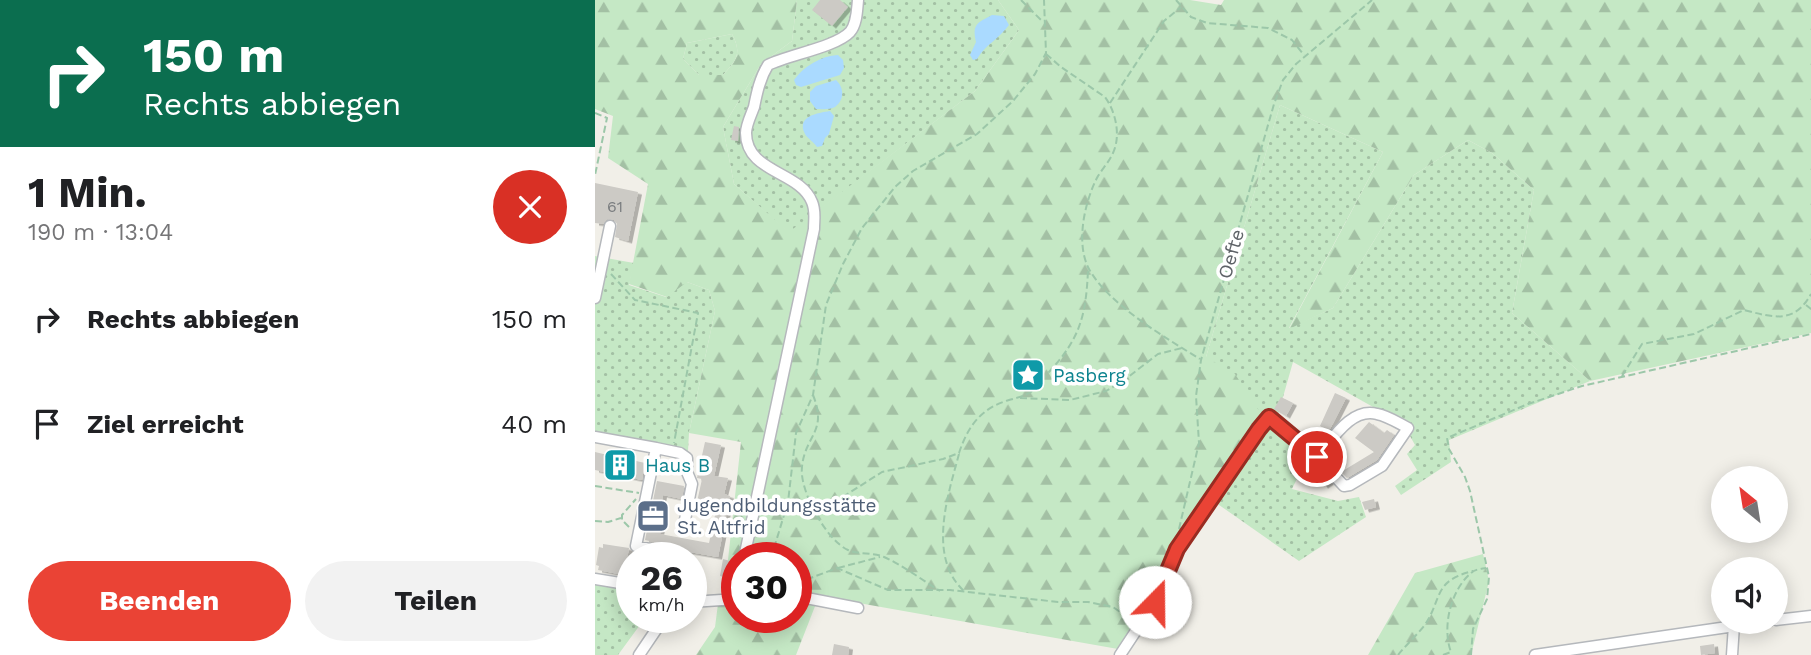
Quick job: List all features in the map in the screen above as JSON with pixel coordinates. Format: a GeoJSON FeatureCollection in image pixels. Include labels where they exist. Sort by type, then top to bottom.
{"type":"FeatureCollection","features":[{"type":"Feature","properties":{"kind":"street"},"geometry":{"type":"LineString","coordinates":[[747,542],[814,229],[815,211],[811,199],[802,188],[760,163],[750,149],[746,133],[762,75],[768,65],[834,42],[849,33],[854,25],[859,0]]}},
{"type":"Feature","properties":{"kind":"street"},"geometry":{"type":"LineString","coordinates":[[595,298],[610,226]]}},
{"type":"Feature","properties":{"kind":"street"},"geometry":{"type":"LineString","coordinates":[[1120,655],[1155,602],[1177,549],[1269,417],[1317,457],[1344,486],[1382,466],[1408,428],[1375,413],[1358,415],[1346,424],[1317,457]]}},
{"type":"Feature","properties":{"kind":"street"},"geometry":{"type":"LineString","coordinates":[[595,437],[683,454],[687,458],[687,472],[692,484],[684,525]]}},
{"type":"Feature","properties":{"kind":"street"},"geometry":{"type":"LineString","coordinates":[[637,542],[656,448]]}},
{"type":"Feature","properties":{"kind":"street"},"geometry":{"type":"LineString","coordinates":[[595,579],[616,582]]}},
{"type":"Feature","properties":{"kind":"street"},"geometry":{"type":"LineString","coordinates":[[812,599],[858,608]]}},
{"type":"Feature","properties":{"kind":"street"},"geometry":{"type":"LineString","coordinates":[[1788,619],[1811,616]]}},
{"type":"Feature","properties":{"kind":"street"},"geometry":{"type":"LineString","coordinates":[[1535,655],[1711,628]]}},
{"type":"Feature","properties":{"kind":"street"},"geometry":{"type":"LineString","coordinates":[[639,655],[653,633]]}},
{"type":"Feature","properties":{"kind":"street"},"geometry":{"type":"LineString","coordinates":[[1732,655],[1733,634]]}},
{"type":"Feature","properties":{"kind":"path"},"geometry":{"type":"LineString","coordinates":[[1021,0],[1044,23]]}},
{"type":"Feature","properties":{"kind":"path"},"geometry":{"type":"LineString","coordinates":[[776,542],[788,502],[796,433],[813,395],[827,304],[843,264],[862,228],[904,179],[913,171],[963,144],[1013,101],[1035,74],[1046,53],[1044,0]]}},
{"type":"Feature","properties":{"kind":"path"},"geometry":{"type":"LineString","coordinates":[[1176,0],[1191,17],[1207,23],[1268,28],[1292,40],[1304,56]]}},
{"type":"Feature","properties":{"kind":"path","name":"Oefte"},"geometry":{"type":"LineString","coordinates":[[1177,549],[1176,538],[1199,443],[1196,396],[1201,360],[1274,104],[1283,80],[1304,56],[1372,0]]}},
{"type":"Feature","properties":{"kind":"path"},"geometry":{"type":"LineString","coordinates":[[1110,104],[1164,21],[1181,7]]}},
{"type":"Feature","properties":{"kind":"path"},"geometry":{"type":"LineString","coordinates":[[965,591],[956,584],[950,573],[943,545],[944,518],[964,438],[974,421],[987,408],[1019,398],[1037,387],[1068,351],[1087,300],[1088,267],[1083,249],[1087,205],[1098,177],[1114,153],[1117,140],[1110,104],[1105,97],[1061,67],[1046,53]]}},
{"type":"Feature","properties":{"kind":"path"},"geometry":{"type":"LineString","coordinates":[[595,113],[607,118],[595,175]]}},
{"type":"Feature","properties":{"kind":"path"},"geometry":{"type":"LineString","coordinates":[[602,264],[635,300],[698,313],[673,451]]}},
{"type":"Feature","properties":{"kind":"path"},"geometry":{"type":"LineString","coordinates":[[1088,267],[1103,289],[1146,324],[1201,360]]}},
{"type":"Feature","properties":{"kind":"path"},"geometry":{"type":"LineString","coordinates":[[1622,377],[1642,344],[1693,334],[1744,310],[1777,318],[1792,314],[1805,304],[1811,294]]}},
{"type":"Feature","properties":{"kind":"path"},"geometry":{"type":"LineString","coordinates":[[1805,304],[1811,309]]}},
{"type":"Feature","properties":{"kind":"path"},"geometry":{"type":"LineString","coordinates":[[1471,655],[1473,629],[1489,587],[1487,567],[1470,491],[1449,449],[1447,438],[1555,394],[1811,334]]}},
{"type":"Feature","properties":{"kind":"path"},"geometry":{"type":"LineString","coordinates":[[1019,398],[1070,400],[1106,391],[1158,354],[1182,348]]}},
{"type":"Feature","properties":{"kind":"path"},"geometry":{"type":"LineString","coordinates":[[813,395],[819,416],[818,428],[803,459],[801,470],[816,514],[832,537],[844,548],[855,553],[883,556],[941,591]]}},
{"type":"Feature","properties":{"kind":"path"},"geometry":{"type":"LineString","coordinates":[[816,514],[882,472],[959,453]]}},
{"type":"Feature","properties":{"kind":"path"},"geometry":{"type":"LineString","coordinates":[[595,486],[641,493],[626,509],[622,518],[608,523],[595,521]]}},
{"type":"Feature","properties":{"kind":"path"},"geometry":{"type":"LineString","coordinates":[[622,518],[638,533]]}},
{"type":"Feature","properties":{"kind":"path"},"geometry":{"type":"LineString","coordinates":[[812,578],[883,556]]}},
{"type":"Feature","properties":{"kind":"path"},"geometry":{"type":"LineString","coordinates":[[1398,655],[1425,624],[1436,598],[1449,579],[1487,567]]}},
{"type":"Feature","properties":{"kind":"path"},"geometry":{"type":"LineString","coordinates":[[837,568],[888,590],[965,591],[1058,602],[1098,603],[1124,613],[1138,627]]}},
{"type":"Feature","properties":{"kind":"path"},"geometry":{"type":"LineString","coordinates":[[1443,655],[1451,654],[1447,619],[1461,584],[1473,571]]}},
{"type":"Feature","properties":{"kind":"green space"},"geometry":{"type":"Polygon","coordinates":[[[595,0],[797,0],[792,41],[761,64],[723,127],[734,184],[789,232],[975,91],[1019,30],[998,0],[1190,0],[1221,5],[1224,0],[1811,0],[1811,333],[1590,381],[1512,313],[1534,190],[1492,153],[1468,140],[1414,175],[1333,308],[1289,329],[1383,152],[1280,105],[1206,357],[1235,374],[1267,423],[1212,500],[1118,649],[819,596],[812,614],[812,542],[730,542],[741,442],[689,433],[715,311],[709,290],[687,282],[667,297],[629,284],[648,184],[608,158],[613,116],[595,109],[595,0]],[[732,34],[687,43],[683,59],[699,75],[723,75],[732,65],[737,46],[732,34]]]}},
{"type":"Feature","properties":{"kind":"green space"},"geometry":{"type":"Polygon","coordinates":[[[797,0],[998,0],[1019,30],[975,91],[789,233],[734,184],[723,127],[761,64],[792,41],[797,0]]]}},
{"type":"Feature","properties":{"kind":"green space"},"geometry":{"type":"Polygon","coordinates":[[[732,34],[737,46],[736,56],[723,75],[699,75],[683,59],[687,43],[732,34]]]}},
{"type":"Feature","properties":{"kind":"green space"},"geometry":{"type":"Polygon","coordinates":[[[1280,105],[1383,152],[1289,328],[1333,308],[1414,175],[1468,140],[1492,153],[1534,190],[1512,313],[1590,381],[1449,440],[1451,462],[1401,495],[1395,486],[1417,470],[1407,454],[1415,445],[1410,436],[1414,430],[1293,362],[1275,425],[1308,456],[1292,489],[1338,501],[1359,497],[1366,517],[1299,561],[1212,500],[1206,357],[1280,105]]]}},
{"type":"Feature","properties":{"kind":"green space"},"geometry":{"type":"Polygon","coordinates":[[[595,256],[634,263],[629,285],[666,297],[673,292],[676,269],[687,282],[709,290],[715,311],[689,433],[688,451],[595,431],[595,256]]]}},
{"type":"Feature","properties":{"kind":"green space"},"geometry":{"type":"Polygon","coordinates":[[[1483,554],[1489,581],[1471,655],[1368,655],[1415,573],[1483,554]]]}},
{"type":"Feature","properties":{"kind":"green space"},"geometry":{"type":"Polygon","coordinates":[[[595,584],[616,587],[616,633],[634,633],[618,655],[595,655],[595,584]]]}},
{"type":"Feature","properties":{"kind":"green space"},"geometry":{"type":"Polygon","coordinates":[[[721,600],[721,633],[805,633],[796,655],[696,655],[715,627],[721,600]]]}},
{"type":"Feature","properties":{"kind":"water"},"geometry":{"type":"Polygon","coordinates":[[[992,15],[1004,16],[1009,25],[973,60],[970,55],[976,42],[975,28],[979,22],[992,15]]]}},
{"type":"Feature","properties":{"kind":"water"},"geometry":{"type":"Polygon","coordinates":[[[838,55],[843,60],[844,68],[840,75],[801,87],[796,85],[794,80],[808,66],[825,57],[838,55]]]}},
{"type":"Feature","properties":{"kind":"water"},"geometry":{"type":"Polygon","coordinates":[[[836,80],[841,86],[841,101],[831,109],[816,109],[810,101],[810,92],[816,86],[836,80]]]}},
{"type":"Feature","properties":{"kind":"water"},"geometry":{"type":"Polygon","coordinates":[[[830,111],[834,116],[829,134],[822,146],[817,147],[805,134],[803,123],[810,116],[830,111]]]}},
{"type":"Feature","properties":{"kind":"building"},"geometry":{"type":"Polygon","coordinates":[[[820,0],[840,0],[848,7],[832,26],[812,10],[820,0]]]}},
{"type":"Feature","properties":{"kind":"building"},"geometry":{"type":"Polygon","coordinates":[[[734,126],[739,127],[738,141],[731,140],[734,126]]]}},
{"type":"Feature","properties":{"kind":"building"},"geometry":{"type":"Polygon","coordinates":[[[595,183],[638,192],[628,241],[615,237],[617,224],[614,220],[607,219],[603,224],[595,223],[595,183]]]}},
{"type":"Feature","properties":{"kind":"building"},"geometry":{"type":"Polygon","coordinates":[[[1335,393],[1346,398],[1329,431],[1320,426],[1335,393]]]}},
{"type":"Feature","properties":{"kind":"building"},"geometry":{"type":"Polygon","coordinates":[[[1281,397],[1293,403],[1286,416],[1274,409],[1281,397]]]}},
{"type":"Feature","properties":{"kind":"building"},"geometry":{"type":"Polygon","coordinates":[[[1369,422],[1384,433],[1387,430],[1394,435],[1377,460],[1347,478],[1341,472],[1374,452],[1355,438],[1369,422]]]}},
{"type":"Feature","properties":{"kind":"building","name":"Jugendbildungsstätte St. Altfrid"},"geometry":{"type":"Polygon","coordinates":[[[705,442],[721,445],[714,476],[728,478],[724,494],[730,496],[718,557],[707,555],[707,543],[717,506],[697,502],[702,479],[697,478],[705,442]]]}},
{"type":"Feature","properties":{"kind":"building","name":"Haus B"},"geometry":{"type":"Polygon","coordinates":[[[595,452],[616,457],[616,454],[645,463],[642,480],[595,470],[595,452]]]}},
{"type":"Feature","properties":{"kind":"building"},"geometry":{"type":"Polygon","coordinates":[[[1311,462],[1330,482],[1324,486],[1308,464],[1311,462]]]}},
{"type":"Feature","properties":{"kind":"building","name":"Jugendbildungsstätte St. Altfrid"},"geometry":{"type":"Polygon","coordinates":[[[657,481],[684,486],[682,499],[663,495],[657,527],[661,527],[660,534],[704,542],[645,540],[657,481]]]}},
{"type":"Feature","properties":{"kind":"building"},"geometry":{"type":"Polygon","coordinates":[[[1374,499],[1376,507],[1365,510],[1362,502],[1374,499]]]}},
{"type":"Feature","properties":{"kind":"building"},"geometry":{"type":"Polygon","coordinates":[[[603,544],[616,546],[616,573],[598,570],[599,566],[596,565],[599,547],[603,548],[603,544]]]}},
{"type":"Feature","properties":{"kind":"building"},"geometry":{"type":"Polygon","coordinates":[[[834,644],[849,647],[848,655],[832,655],[834,644]]]}},
{"type":"Feature","properties":{"kind":"building"},"geometry":{"type":"Polygon","coordinates":[[[1714,644],[1715,653],[1701,655],[1700,646],[1714,644]]]}},
{"type":"Feature","properties":{"kind":"place","name":"Pasberg"},"geometry":{"type":"Point","coordinates":[1028,375]}},
{"type":"Feature","properties":{"kind":"place","name":"Haus B"},"geometry":{"type":"Point","coordinates":[620,465]}},
{"type":"Feature","properties":{"kind":"place","name":"Jugendbildungsstätte St. Altfrid"},"geometry":{"type":"Point","coordinates":[653,516]}},
{"type":"Feature","properties":{"kind":"route"},"geometry":{"type":"LineString","coordinates":[[1155,602],[1177,549],[1269,417],[1317,457]]}}]}
